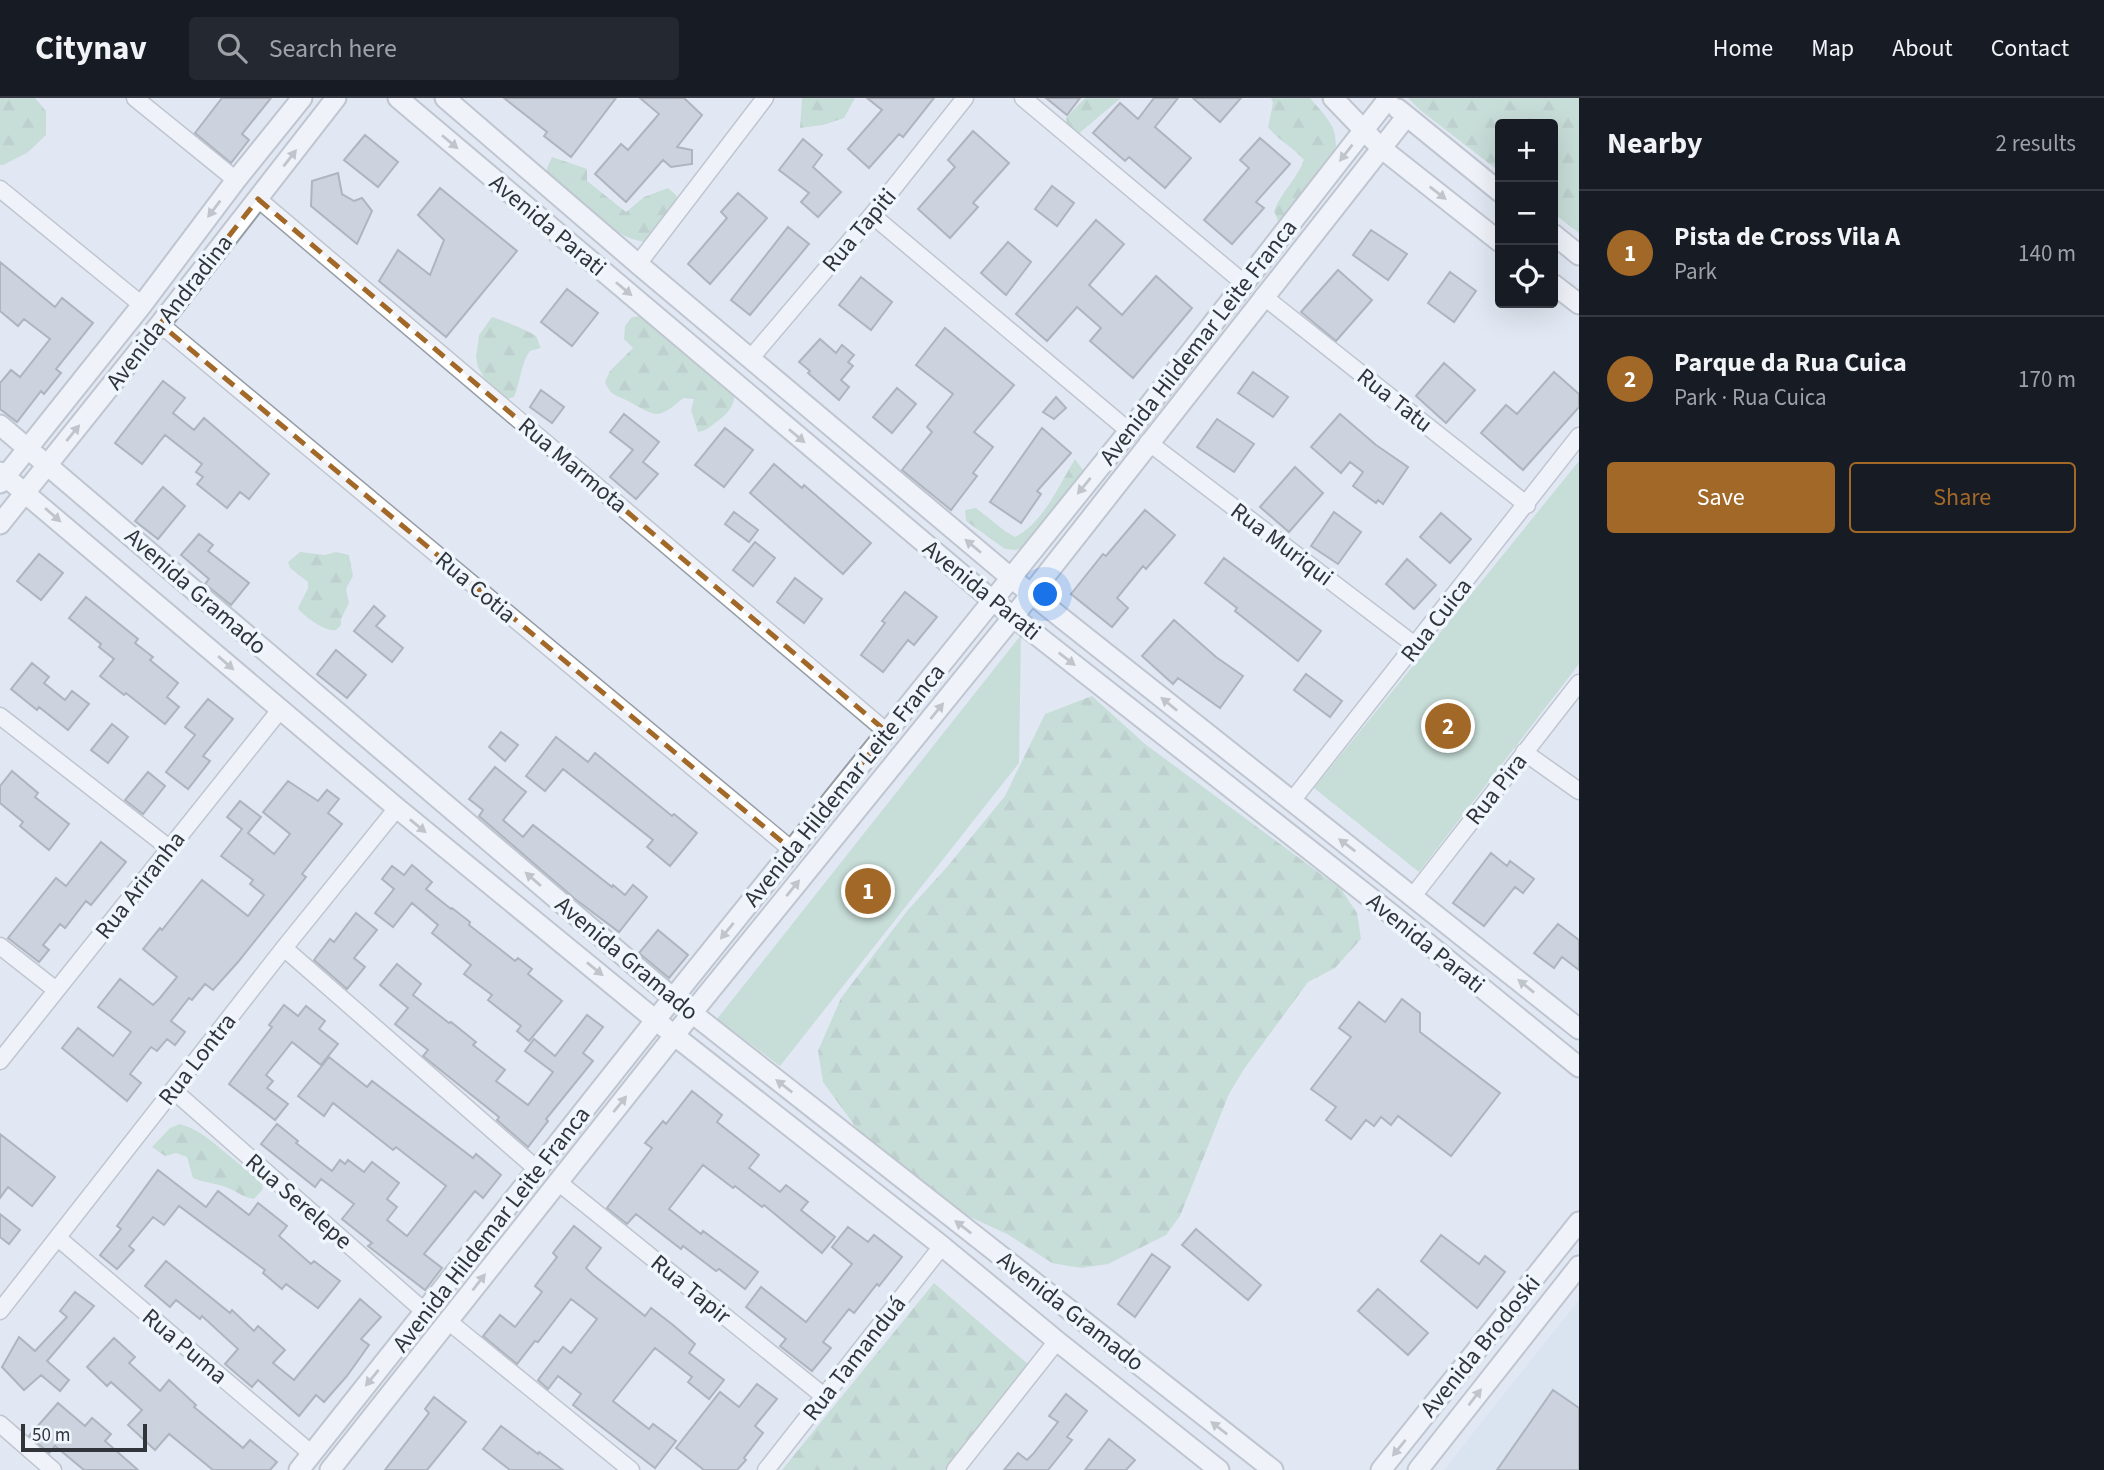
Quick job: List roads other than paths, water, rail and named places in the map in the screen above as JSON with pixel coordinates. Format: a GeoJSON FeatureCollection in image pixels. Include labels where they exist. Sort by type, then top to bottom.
{"type":"FeatureCollection","features":[{"type":"Feature","properties":{"kind":"street"},"geometry":{"type":"LineString","coordinates":[[135,98],[236,180]]}},
{"type":"Feature","properties":{"kind":"street","name":"Avenida Andradina"},"geometry":{"type":"LineString","coordinates":[[2,477],[28,449],[142,305],[302,98]]}},
{"type":"Feature","properties":{"kind":"street","name":"Avenida Andradina"},"geometry":{"type":"LineString","coordinates":[[0,524],[336,98]]}},
{"type":"Feature","properties":{"kind":"street","name":"Avenida Parati"},"geometry":{"type":"LineString","coordinates":[[398,98],[992,600],[1400,921],[1579,1067]]}},
{"type":"Feature","properties":{"kind":"street","name":"Avenida Parati"},"geometry":{"type":"LineString","coordinates":[[446,98],[1010,578],[1579,1029]]}},
{"type":"Feature","properties":{"kind":"street"},"geometry":{"type":"LineString","coordinates":[[638,264],[761,103],[744,98]]}},
{"type":"Feature","properties":{"kind":"street","name":"Rua Tapiti"},"geometry":{"type":"LineString","coordinates":[[750,359],[872,215],[965,98]]}},
{"type":"Feature","properties":{"kind":"street"},"geometry":{"type":"LineString","coordinates":[[1023,98],[1245,284]]}},
{"type":"Feature","properties":{"kind":"street"},"geometry":{"type":"LineString","coordinates":[[1333,98],[1381,148],[1495,238]]}},
{"type":"Feature","properties":{"kind":"street"},"geometry":{"type":"LineString","coordinates":[[1387,99],[1495,188]]}},
{"type":"Feature","properties":{"kind":"street","name":"Avenida Hildemar Leite Franca"},"geometry":{"type":"LineString","coordinates":[[299,1470],[656,1019],[1129,432],[1387,99]]}},
{"type":"Feature","properties":{"kind":"street","name":"Avenida Hildemar Leite Franca"},"geometry":{"type":"LineString","coordinates":[[334,1469],[692,1013],[1013,617],[1406,117]]}},
{"type":"Feature","properties":{"kind":"street"},"geometry":{"type":"LineString","coordinates":[[0,189],[142,305]]}},
{"type":"Feature","properties":{"kind":"street","name":"Rua Marmota"},"geometry":{"type":"LineString","coordinates":[[258,199],[887,732]]}},
{"type":"Feature","properties":{"kind":"street"},"geometry":{"type":"LineString","coordinates":[[872,215],[1129,432]]}},
{"type":"Feature","properties":{"kind":"street"},"geometry":{"type":"LineString","coordinates":[[1558,238],[1579,255]]}},
{"type":"Feature","properties":{"kind":"street"},"geometry":{"type":"LineString","coordinates":[[1558,288],[1579,304]]}},
{"type":"Feature","properties":{"kind":"street","name":"Rua Tatu"},"geometry":{"type":"LineString","coordinates":[[1263,296],[1527,505]]}},
{"type":"Feature","properties":{"kind":"street","name":"Rua Cotia"},"geometry":{"type":"LineString","coordinates":[[160,324],[792,850]]}},
{"type":"Feature","properties":{"kind":"street","name":"Avenida Gramado"},"geometry":{"type":"LineString","coordinates":[[0,425],[673,998],[1273,1470]]}},
{"type":"Feature","properties":{"kind":"street","name":"Rua Cuica"},"geometry":{"type":"LineString","coordinates":[[1291,802],[1579,436]]}},
{"type":"Feature","properties":{"kind":"street","name":"Rua Muriqui"},"geometry":{"type":"LineString","coordinates":[[1148,442],[1416,646]]}},
{"type":"Feature","properties":{"kind":"street","name":"Avenida Gramado"},"geometry":{"type":"LineString","coordinates":[[2,477],[25,492],[397,808],[675,1036],[942,1246],[1219,1470]]}},
{"type":"Feature","properties":{"kind":"street","name":"Rua Pira"},"geometry":{"type":"LineString","coordinates":[[1413,896],[1579,683]]}},
{"type":"Feature","properties":{"kind":"street","name":"Rua Ariranha"},"geometry":{"type":"LineString","coordinates":[[0,1061],[280,710]]}},
{"type":"Feature","properties":{"kind":"street"},"geometry":{"type":"LineString","coordinates":[[0,716],[169,848]]}},
{"type":"Feature","properties":{"kind":"street"},"geometry":{"type":"LineString","coordinates":[[1524,752],[1579,791]]}},
{"type":"Feature","properties":{"kind":"street","name":"Rua Lontra"},"geometry":{"type":"LineString","coordinates":[[0,1311],[397,808]]}},
{"type":"Feature","properties":{"kind":"street"},"geometry":{"type":"LineString","coordinates":[[0,946],[56,990]]}},
{"type":"Feature","properties":{"kind":"street"},"geometry":{"type":"LineString","coordinates":[[284,948],[538,1170]]}},
{"type":"Feature","properties":{"kind":"street","name":"Rua Serelepe"},"geometry":{"type":"LineString","coordinates":[[173,1090],[425,1312]]}},
{"type":"Feature","properties":{"kind":"street","name":"Rua Tapir"},"geometry":{"type":"LineString","coordinates":[[558,1182],[825,1397]]}},
{"type":"Feature","properties":{"kind":"street","name":"Avenida Brodoski"},"geometry":{"type":"LineString","coordinates":[[1381,1470],[1579,1222]]}},
{"type":"Feature","properties":{"kind":"street","name":"Rua Puma"},"geometry":{"type":"LineString","coordinates":[[58,1238],[312,1454]]}},
{"type":"Feature","properties":{"kind":"street","name":"Rua Tamanduá"},"geometry":{"type":"LineString","coordinates":[[766,1470],[942,1246]]}},
{"type":"Feature","properties":{"kind":"street","name":"Avenida Brodoski"},"geometry":{"type":"LineString","coordinates":[[1418,1470],[1579,1266]]}},
{"type":"Feature","properties":{"kind":"street"},"geometry":{"type":"LineString","coordinates":[[448,1321],[631,1470]]}},
{"type":"Feature","properties":{"kind":"street"},"geometry":{"type":"LineString","coordinates":[[956,1470],[1057,1341]]}},
{"type":"Feature","properties":{"kind":"street"},"geometry":{"type":"LineString","coordinates":[[0,1424],[53,1470]]}},
{"type":"Feature","properties":{"kind":"place","name":"Parque da Rua Cuica"},"geometry":{"type":"Point","coordinates":[1448,726]}},
{"type":"Feature","properties":{"kind":"place","name":"Pista de Cross Vila A"},"geometry":{"type":"Point","coordinates":[868,891]}}]}
